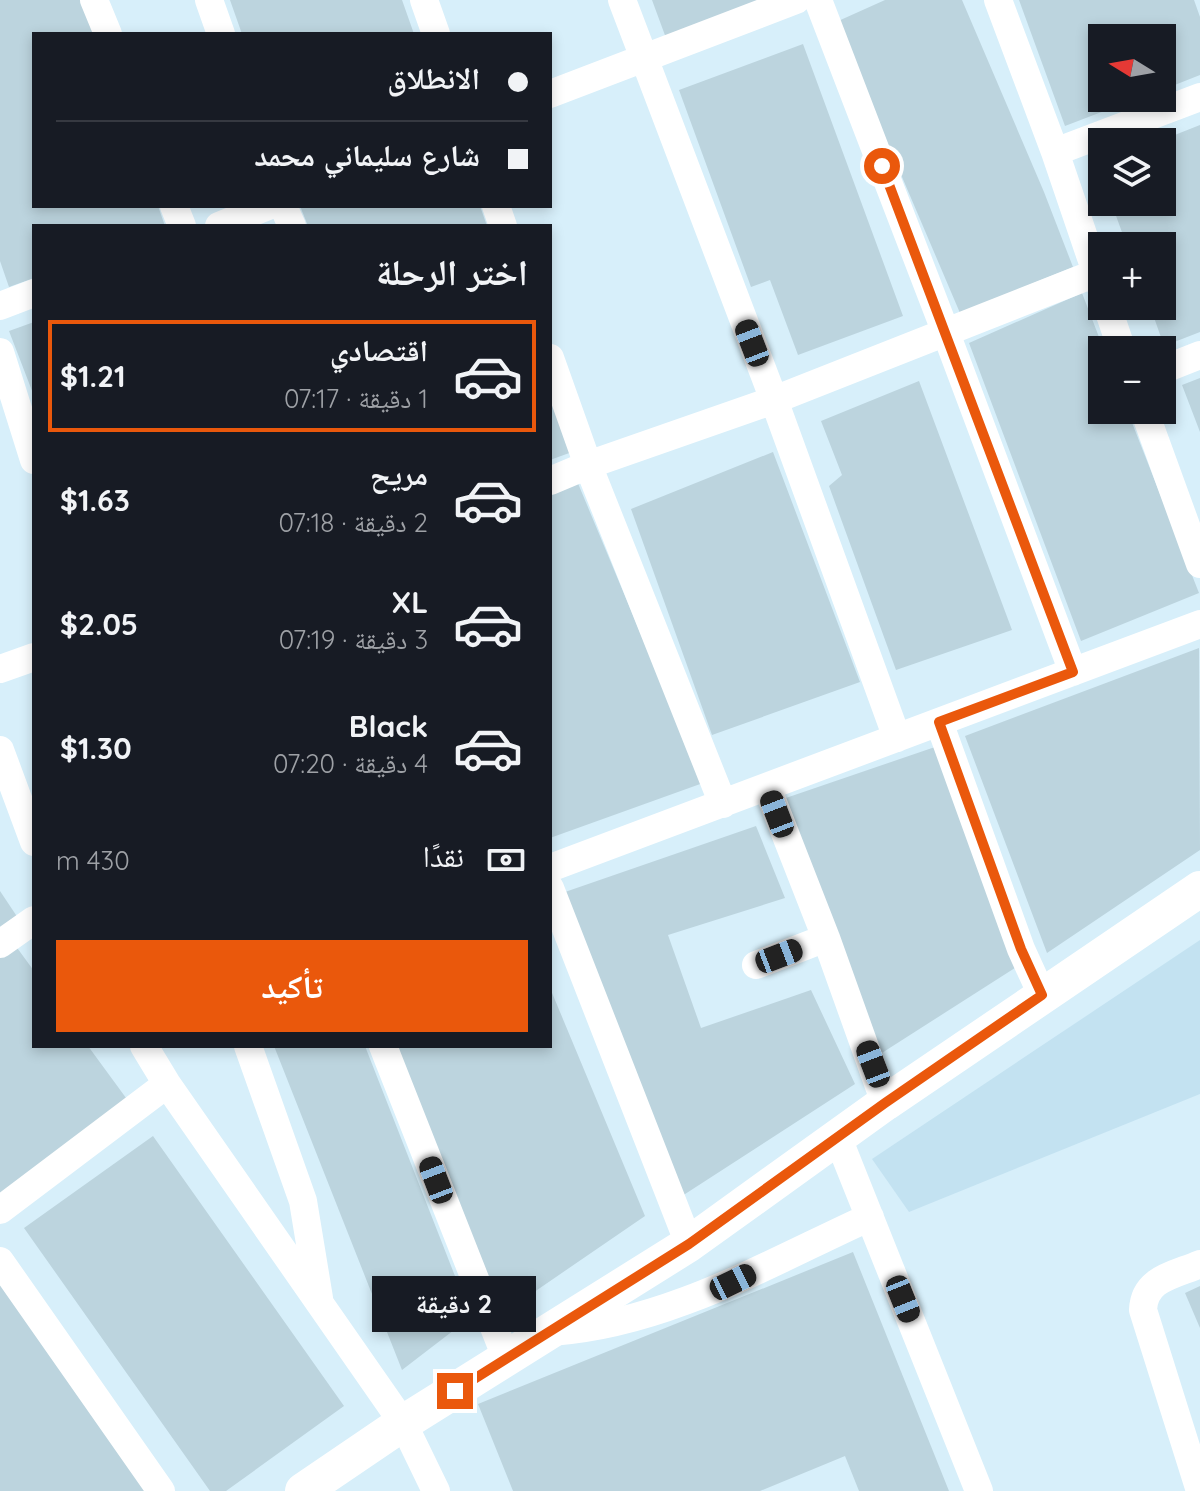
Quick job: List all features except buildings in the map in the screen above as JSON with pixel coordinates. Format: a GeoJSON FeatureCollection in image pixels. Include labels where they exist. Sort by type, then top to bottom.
{"type":"FeatureCollection","features":[{"type":"Feature","properties":{"kind":"street"},"geometry":{"type":"LineString","coordinates":[[94,0],[107,32]]}},
{"type":"Feature","properties":{"kind":"street"},"geometry":{"type":"LineString","coordinates":[[209,0],[220,32]]}},
{"type":"Feature","properties":{"kind":"street"},"geometry":{"type":"LineString","coordinates":[[424,0],[435,32]]}},
{"type":"Feature","properties":{"kind":"street"},"geometry":{"type":"LineString","coordinates":[[622,0],[774,400],[897,738]]}},
{"type":"Feature","properties":{"kind":"street"},"geometry":{"type":"LineString","coordinates":[[552,93],[796,0]]}},
{"type":"Feature","properties":{"kind":"street"},"geometry":{"type":"LineString","coordinates":[[818,0],[1073,672]]}},
{"type":"Feature","properties":{"kind":"street"},"geometry":{"type":"LineString","coordinates":[[998,0],[1088,250]]}},
{"type":"Feature","properties":{"kind":"street"},"geometry":{"type":"LineString","coordinates":[[1055,152],[1200,97]]}},
{"type":"Feature","properties":{"kind":"street"},"geometry":{"type":"LineString","coordinates":[[224,224],[263,208]]}},
{"type":"Feature","properties":{"kind":"street"},"geometry":{"type":"LineString","coordinates":[[552,480],[774,400],[946,333],[1088,286]]}},
{"type":"Feature","properties":{"kind":"street"},"geometry":{"type":"LineString","coordinates":[[0,306],[32,294]]}},
{"type":"Feature","properties":{"kind":"street"},"geometry":{"type":"LineString","coordinates":[[0,352],[32,454]]}},
{"type":"Feature","properties":{"kind":"street"},"geometry":{"type":"LineString","coordinates":[[1176,364],[1200,355]]}},
{"type":"Feature","properties":{"kind":"street"},"geometry":{"type":"LineString","coordinates":[[552,364],[588,465],[723,804]]}},
{"type":"Feature","properties":{"kind":"street"},"geometry":{"type":"LineString","coordinates":[[1149,424],[1200,564]]}},
{"type":"Feature","properties":{"kind":"street"},"geometry":{"type":"LineString","coordinates":[[552,867],[1200,624]]}},
{"type":"Feature","properties":{"kind":"street"},"geometry":{"type":"LineString","coordinates":[[0,669],[32,658]]}},
{"type":"Feature","properties":{"kind":"street"},"geometry":{"type":"LineString","coordinates":[[939,722],[1021,949],[1042,995]]}},
{"type":"Feature","properties":{"kind":"street"},"geometry":{"type":"LineString","coordinates":[[0,750],[32,837]]}},
{"type":"Feature","properties":{"kind":"street"},"geometry":{"type":"LineString","coordinates":[[767,787],[826,938],[885,1103]]}},
{"type":"Feature","properties":{"kind":"street"},"geometry":{"type":"LineString","coordinates":[[303,1491],[403,1423],[689,1244],[885,1103],[1200,889]]}},
{"type":"Feature","properties":{"kind":"street"},"geometry":{"type":"LineString","coordinates":[[552,893],[689,1244]]}},
{"type":"Feature","properties":{"kind":"street"},"geometry":{"type":"LineString","coordinates":[[0,944],[32,921]]}},
{"type":"Feature","properties":{"kind":"street"},"geometry":{"type":"LineString","coordinates":[[756,965],[826,938]]}},
{"type":"Feature","properties":{"kind":"street"},"geometry":{"type":"LineString","coordinates":[[145,1048],[167,1084],[403,1423],[436,1491]]}},
{"type":"Feature","properties":{"kind":"street"},"geometry":{"type":"LineString","coordinates":[[249,1048],[303,1201],[320,1306]]}},
{"type":"Feature","properties":{"kind":"street"},"geometry":{"type":"LineString","coordinates":[[384,1048],[507,1360]]}},
{"type":"Feature","properties":{"kind":"street"},"geometry":{"type":"LineString","coordinates":[[0,1210],[167,1084]]}},
{"type":"Feature","properties":{"kind":"street"},"geometry":{"type":"LineString","coordinates":[[838,1138],[979,1491]]}},
{"type":"Feature","properties":{"kind":"street"},"geometry":{"type":"LineString","coordinates":[[552,1332],[588,1329],[624,1321],[706,1292],[870,1217]]}},
{"type":"Feature","properties":{"kind":"street"},"geometry":{"type":"LineString","coordinates":[[0,1261],[161,1491]]}},
{"type":"Feature","properties":{"kind":"street"},"geometry":{"type":"LineString","coordinates":[[1200,1264],[1147,1290],[1143,1310],[1200,1491]]}},
{"type":"Feature","properties":{"kind":"shaded area"},"geometry":{"type":"Polygon","coordinates":[[[1200,940],[1200,1094],[909,1212],[872,1159],[1200,940]]]}},
{"type":"Feature","properties":{"kind":"route"},"geometry":{"type":"LineString","coordinates":[[455,1391],[689,1244],[1042,995],[1021,949],[939,722],[1073,672],[882,166]]}}]}
